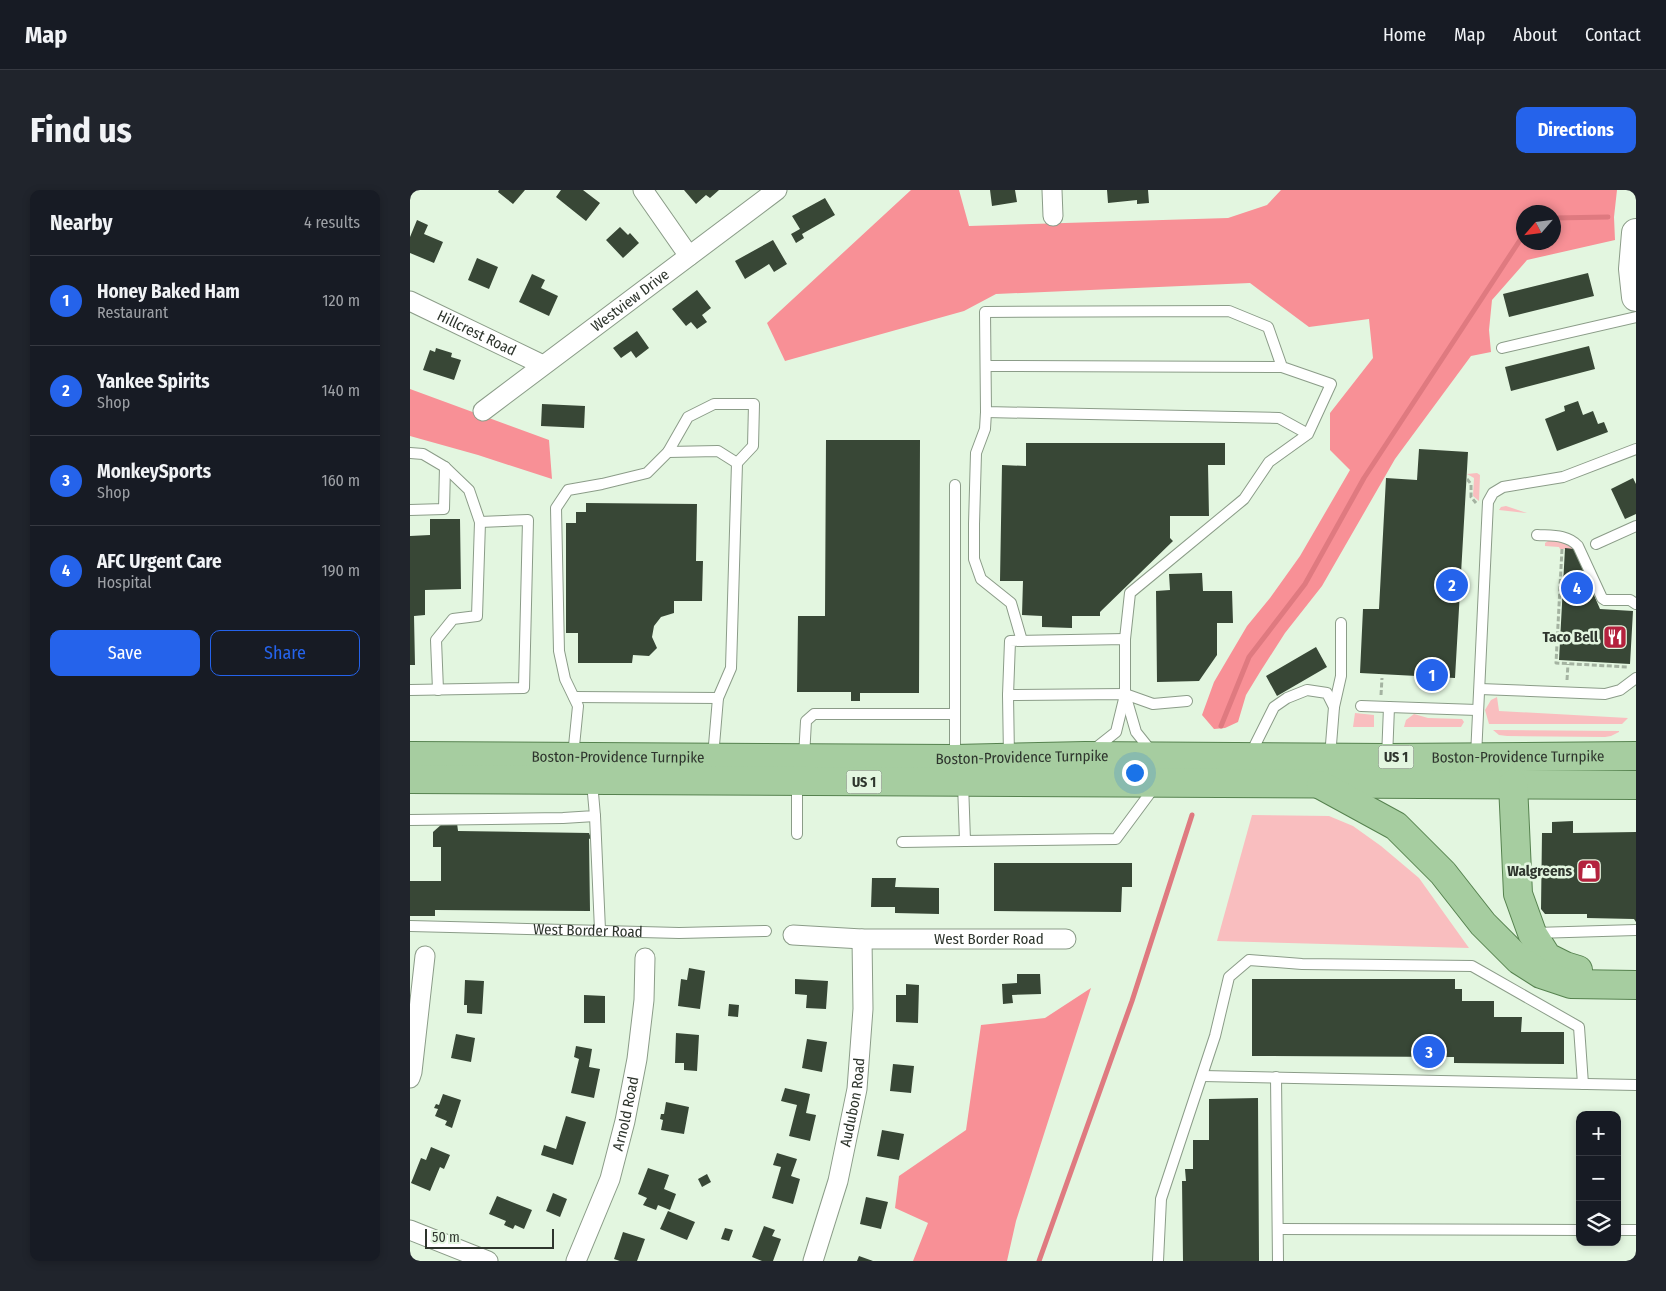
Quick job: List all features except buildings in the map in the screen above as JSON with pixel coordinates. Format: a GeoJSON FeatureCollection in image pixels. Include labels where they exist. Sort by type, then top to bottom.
{"type":"FeatureCollection","features":[{"type":"Feature","properties":{"kind":"main road"},"geometry":{"type":"LineString","coordinates":[[1636,234],[1634,269],[1636,297]]}},
{"type":"Feature","properties":{"kind":"main road","name":"Boston-Providence Turnpike"},"geometry":{"type":"LineString","coordinates":[[410,756],[713,757],[800,770]]}},
{"type":"Feature","properties":{"kind":"main road","name":"Boston-Providence Turnpike"},"geometry":{"type":"LineString","coordinates":[[959,770],[1009,758],[1085,756],[1156,770],[1249,757],[1636,756]]}},
{"type":"Feature","properties":{"kind":"main road","name":"Boston-Providence Turnpike"},"geometry":{"type":"LineString","coordinates":[[410,779],[592,780],[800,770],[1156,770],[1318,784],[1636,785]]}},
{"type":"Feature","properties":{"kind":"main road"},"geometry":{"type":"LineString","coordinates":[[1318,784],[1396,826],[1443,873],[1483,924],[1519,960],[1541,974],[1571,984],[1636,984]]}},
{"type":"Feature","properties":{"kind":"main road"},"geometry":{"type":"LineString","coordinates":[[1513,784],[1518,894],[1532,933],[1547,957],[1565,966],[1589,974],[1636,984]]}},
{"type":"Feature","properties":{"kind":"street"},"geometry":{"type":"LineString","coordinates":[[642,190],[689,256]]}},
{"type":"Feature","properties":{"kind":"street","name":"Westview Drive"},"geometry":{"type":"LineString","coordinates":[[483,411],[543,364],[562,352],[777,190]]}},
{"type":"Feature","properties":{"kind":"street"},"geometry":{"type":"LineString","coordinates":[[1052,190],[1054,216]]}},
{"type":"Feature","properties":{"kind":"street","name":"Hillcrest Road"},"geometry":{"type":"LineString","coordinates":[[410,301],[543,364]]}},
{"type":"Feature","properties":{"kind":"street","name":"West Border Road"},"geometry":{"type":"LineString","coordinates":[[793,936],[862,939],[1066,939]]}},
{"type":"Feature","properties":{"kind":"street","name":"Audubon Road"},"geometry":{"type":"LineString","coordinates":[[812,1261],[838,1181],[857,1089],[863,1009],[862,939]]}},
{"type":"Feature","properties":{"kind":"street"},"geometry":{"type":"LineString","coordinates":[[410,1078],[425,956]]}},
{"type":"Feature","properties":{"kind":"street","name":"Arnold Road"},"geometry":{"type":"LineString","coordinates":[[576,1261],[610,1179],[625,1121],[637,1059],[644,1000],[645,958]]}},
{"type":"Feature","properties":{"kind":"street"},"geometry":{"type":"LineString","coordinates":[[410,1230],[488,1261]]}},
{"type":"Feature","properties":{"kind":"lane"},"geometry":{"type":"LineString","coordinates":[[1022,641],[1011,603],[981,579],[974,559],[976,453],[985,429],[986,412],[985,312],[1229,311],[1268,328],[1282,367]]}},
{"type":"Feature","properties":{"kind":"lane"},"geometry":{"type":"LineString","coordinates":[[1502,348],[1636,317]]}},
{"type":"Feature","properties":{"kind":"lane"},"geometry":{"type":"LineString","coordinates":[[902,842],[1116,839],[1156,770],[1136,732],[1126,694],[1124,639],[1130,593],[1244,499],[1269,462],[1308,434],[1331,384],[1282,367],[986,366]]}},
{"type":"Feature","properties":{"kind":"lane"},"geometry":{"type":"LineString","coordinates":[[573,757],[578,706],[565,679],[559,651],[556,508],[568,490],[647,473],[668,452],[688,417],[714,404],[754,404],[753,446],[737,463],[732,668],[718,698],[713,757]]}},
{"type":"Feature","properties":{"kind":"lane"},"geometry":{"type":"LineString","coordinates":[[986,412],[1279,418],[1308,434]]}},
{"type":"Feature","properties":{"kind":"lane"},"geometry":{"type":"LineString","coordinates":[[1476,756],[1488,502],[1490,496],[1504,487],[1563,477],[1636,449]]}},
{"type":"Feature","properties":{"kind":"lane"},"geometry":{"type":"LineString","coordinates":[[668,452],[718,451],[737,463]]}},
{"type":"Feature","properties":{"kind":"lane"},"geometry":{"type":"LineString","coordinates":[[410,453],[423,454],[445,467],[469,490],[480,522],[478,616],[453,619],[436,640],[438,690]]}},
{"type":"Feature","properties":{"kind":"lane"},"geometry":{"type":"LineString","coordinates":[[410,510],[444,509],[445,467]]}},
{"type":"Feature","properties":{"kind":"lane"},"geometry":{"type":"LineString","coordinates":[[955,485],[954,714],[966,841]]}},
{"type":"Feature","properties":{"kind":"lane"},"geometry":{"type":"LineString","coordinates":[[410,690],[524,688],[528,520],[480,522]]}},
{"type":"Feature","properties":{"kind":"lane"},"geometry":{"type":"LineString","coordinates":[[1596,544],[1636,526]]}},
{"type":"Feature","properties":{"kind":"lane"},"geometry":{"type":"LineString","coordinates":[[1537,535],[1562,536],[1572,540],[1578,546],[1602,598],[1605,600],[1630,600],[1636,604]]}},
{"type":"Feature","properties":{"kind":"lane"},"geometry":{"type":"LineString","coordinates":[[1330,758],[1334,708],[1341,676],[1340,623]]}},
{"type":"Feature","properties":{"kind":"lane"},"geometry":{"type":"LineString","coordinates":[[1009,758],[1008,695],[1010,641],[1124,639]]}},
{"type":"Feature","properties":{"kind":"lane"},"geometry":{"type":"LineString","coordinates":[[1480,689],[1605,694],[1615,692],[1627,686],[1636,678]]}},
{"type":"Feature","properties":{"kind":"lane"},"geometry":{"type":"LineString","coordinates":[[1249,757],[1274,707],[1287,698],[1307,690],[1327,693],[1334,708]]}},
{"type":"Feature","properties":{"kind":"lane"},"geometry":{"type":"LineString","coordinates":[[1008,695],[1126,694],[1153,704],[1187,701]]}},
{"type":"Feature","properties":{"kind":"lane"},"geometry":{"type":"LineString","coordinates":[[1085,756],[1116,732],[1126,694]]}},
{"type":"Feature","properties":{"kind":"lane"},"geometry":{"type":"LineString","coordinates":[[574,697],[718,698]]}},
{"type":"Feature","properties":{"kind":"lane"},"geometry":{"type":"LineString","coordinates":[[1361,706],[1478,710]]}},
{"type":"Feature","properties":{"kind":"lane"},"geometry":{"type":"LineString","coordinates":[[1387,758],[1389,707]]}},
{"type":"Feature","properties":{"kind":"lane"},"geometry":{"type":"LineString","coordinates":[[797,834],[800,770],[806,721],[814,714],[954,714]]}},
{"type":"Feature","properties":{"kind":"lane"},"geometry":{"type":"LineString","coordinates":[[592,780],[600,930]]}},
{"type":"Feature","properties":{"kind":"lane"},"geometry":{"type":"LineString","coordinates":[[410,820],[594,816]]}},
{"type":"Feature","properties":{"kind":"lane","name":"West Border Road"},"geometry":{"type":"LineString","coordinates":[[410,926],[678,933],[766,930]]}},
{"type":"Feature","properties":{"kind":"lane"},"geometry":{"type":"LineString","coordinates":[[1532,933],[1636,930]]}},
{"type":"Feature","properties":{"kind":"lane"},"geometry":{"type":"LineString","coordinates":[[1158,1261],[1161,1199],[1215,1036],[1229,977],[1249,960],[1302,964],[1472,966],[1579,1027],[1583,1084]]}},
{"type":"Feature","properties":{"kind":"lane"},"geometry":{"type":"LineString","coordinates":[[1202,1076],[1636,1084]]}},
{"type":"Feature","properties":{"kind":"lane"},"geometry":{"type":"LineString","coordinates":[[1276,1077],[1278,1261]]}},
{"type":"Feature","properties":{"kind":"lane"},"geometry":{"type":"LineString","coordinates":[[1278,1229],[1576,1230]]}},
{"type":"Feature","properties":{"kind":"lane"},"geometry":{"type":"LineString","coordinates":[[1621,1230],[1636,1230]]}},
{"type":"Feature","properties":{"kind":"path"},"geometry":{"type":"LineString","coordinates":[[1467,479],[1471,484],[1471,497],[1473,501],[1479,503]]}},
{"type":"Feature","properties":{"kind":"path"},"geometry":{"type":"LineString","coordinates":[[1562,549],[1556,663],[1631,667]]}},
{"type":"Feature","properties":{"kind":"shaded area"},"geometry":{"type":"Polygon","coordinates":[[[911,190],[959,190],[969,226],[1228,218],[1267,205],[1281,190],[1617,190],[1614,217],[1615,240],[1527,260],[1492,300],[1489,330],[1491,352],[1471,356],[1395,459],[1322,586],[1285,633],[1246,695],[1238,722],[1225,728],[1214,729],[1202,715],[1214,682],[1247,626],[1300,556],[1350,470],[1330,450],[1330,413],[1373,358],[1369,319],[1309,327],[1250,283],[996,294],[964,311],[785,361],[767,323],[911,190]]]}},
{"type":"Feature","properties":{"kind":"shaded area"},"geometry":{"type":"Polygon","coordinates":[[[410,389],[549,440],[552,479],[478,455],[410,436],[410,389]]]}},
{"type":"Feature","properties":{"kind":"shaded area"},"geometry":{"type":"Polygon","coordinates":[[[1477,473],[1480,475],[1479,501],[1473,496],[1474,478],[1467,474],[1477,473]]]}},
{"type":"Feature","properties":{"kind":"shaded area"},"geometry":{"type":"Polygon","coordinates":[[[1506,506],[1527,513],[1499,510],[1501,507],[1506,506]]]}},
{"type":"Feature","properties":{"kind":"shaded area"},"geometry":{"type":"Polygon","coordinates":[[[1551,539],[1564,541],[1574,549],[1545,546],[1545,543],[1551,539]]]}},
{"type":"Feature","properties":{"kind":"shaded area"},"geometry":{"type":"Polygon","coordinates":[[[1497,697],[1499,711],[1628,718],[1622,724],[1489,724],[1485,710],[1491,700],[1497,697]]]}},
{"type":"Feature","properties":{"kind":"shaded area"},"geometry":{"type":"Polygon","coordinates":[[[1355,713],[1374,715],[1374,727],[1353,727],[1355,713]]]}},
{"type":"Feature","properties":{"kind":"shaded area"},"geometry":{"type":"Polygon","coordinates":[[[1414,714],[1428,718],[1462,719],[1464,722],[1461,727],[1404,727],[1406,720],[1414,714]]]}},
{"type":"Feature","properties":{"kind":"shaded area"},"geometry":{"type":"Polygon","coordinates":[[[1493,730],[1619,732],[1605,737],[1507,736],[1499,735],[1493,730]]]}},
{"type":"Feature","properties":{"kind":"shaded area"},"geometry":{"type":"Polygon","coordinates":[[[1252,815],[1329,816],[1353,826],[1381,846],[1419,878],[1469,948],[1217,941],[1252,815]]]}},
{"type":"Feature","properties":{"kind":"shaded area"},"geometry":{"type":"Polygon","coordinates":[[[1091,988],[1016,1221],[1007,1261],[913,1261],[928,1223],[895,1208],[899,1176],[966,1130],[981,1025],[1045,1018],[1091,988]]]}},
{"type":"Feature","properties":{"kind":"waterway"},"geometry":{"type":"LineString","coordinates":[[1561,218],[1608,217]]}},
{"type":"Feature","properties":{"kind":"waterway"},"geometry":{"type":"LineString","coordinates":[[1221,726],[1249,657],[1305,584],[1364,478],[1516,246]]}},
{"type":"Feature","properties":{"kind":"waterway"},"geometry":{"type":"LineString","coordinates":[[1039,1261],[1132,1001],[1192,815]]}},
{"type":"Feature","properties":{"kind":"place","name":"Yankee Spirits"},"geometry":{"type":"Point","coordinates":[1452,585]}},
{"type":"Feature","properties":{"kind":"place","name":"AFC Urgent Care"},"geometry":{"type":"Point","coordinates":[1577,588]}},
{"type":"Feature","properties":{"kind":"place","name":"Taco Bell"},"geometry":{"type":"Point","coordinates":[1615,637]}},
{"type":"Feature","properties":{"kind":"place","name":"Honey Baked Ham"},"geometry":{"type":"Point","coordinates":[1432,675]}},
{"type":"Feature","properties":{"kind":"place","name":"Walgreens"},"geometry":{"type":"Point","coordinates":[1589,871]}},
{"type":"Feature","properties":{"kind":"place","name":"MonkeySports"},"geometry":{"type":"Point","coordinates":[1429,1052]}}]}
